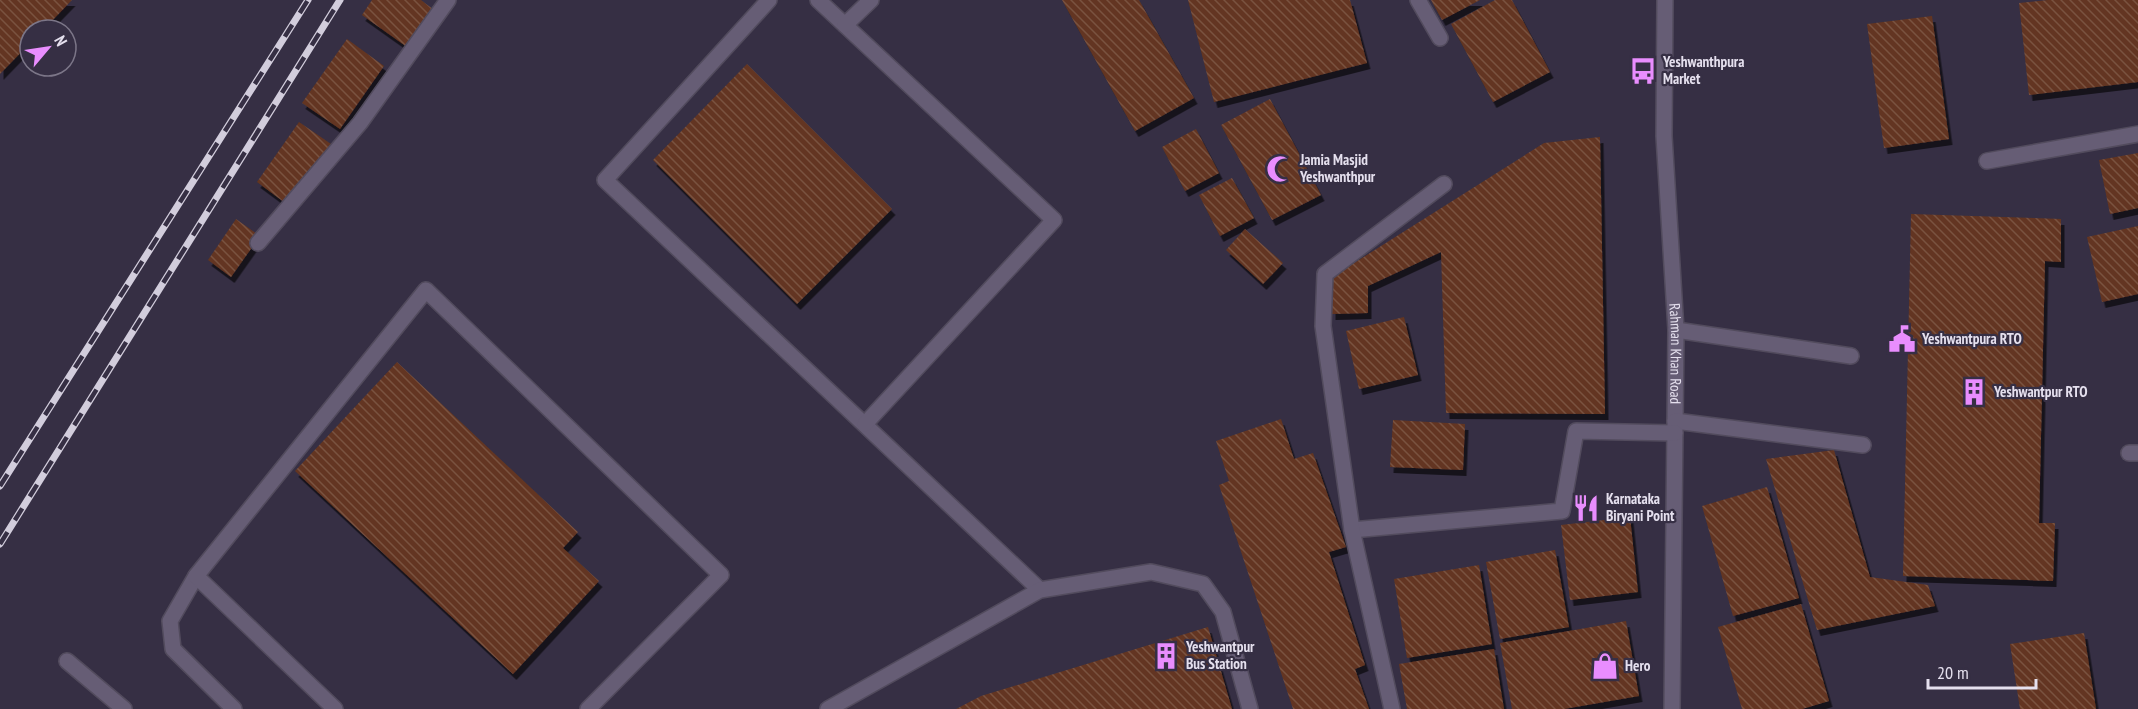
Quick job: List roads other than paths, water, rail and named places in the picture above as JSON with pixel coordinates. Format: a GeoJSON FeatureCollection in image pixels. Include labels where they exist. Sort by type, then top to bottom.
{"type":"FeatureCollection","features":[{"type":"Feature","properties":{"kind":"street"},"geometry":{"type":"LineString","coordinates":[[258,243],[360,123],[448,0]]}},
{"type":"Feature","properties":{"kind":"street"},"geometry":{"type":"LineString","coordinates":[[770,0],[605,180],[1040,590]]}},
{"type":"Feature","properties":{"kind":"street"},"geometry":{"type":"LineString","coordinates":[[818,0],[1054,220],[865,424]]}},
{"type":"Feature","properties":{"kind":"street"},"geometry":{"type":"LineString","coordinates":[[846,26],[871,0]]}},
{"type":"Feature","properties":{"kind":"street"},"geometry":{"type":"LineString","coordinates":[[1418,0],[1440,38]]}},
{"type":"Feature","properties":{"kind":"street","name":"Rahman Khan Road"},"geometry":{"type":"LineString","coordinates":[[1665,0],[1665,136],[1676,330],[1671,709]]}},
{"type":"Feature","properties":{"kind":"street"},"geometry":{"type":"LineString","coordinates":[[1987,162],[2138,134]]}},
{"type":"Feature","properties":{"kind":"street"},"geometry":{"type":"LineString","coordinates":[[1392,709],[1352,530],[1323,326],[1325,274],[1444,184]]}},
{"type":"Feature","properties":{"kind":"street"},"geometry":{"type":"LineString","coordinates":[[234,709],[173,650],[170,621],[196,576],[426,290],[721,575],[588,709]]}},
{"type":"Feature","properties":{"kind":"street"},"geometry":{"type":"LineString","coordinates":[[1676,330],[1851,356]]}},
{"type":"Feature","properties":{"kind":"street"},"geometry":{"type":"LineString","coordinates":[[1352,530],[1562,511],[1576,431],[1675,427],[1863,445]]}},
{"type":"Feature","properties":{"kind":"street"},"geometry":{"type":"LineString","coordinates":[[828,709],[1040,590],[1151,572],[1203,585],[1223,612],[1250,709]]}},
{"type":"Feature","properties":{"kind":"street"},"geometry":{"type":"LineString","coordinates":[[196,576],[335,709]]}},
{"type":"Feature","properties":{"kind":"street"},"geometry":{"type":"LineString","coordinates":[[67,661],[124,709]]}},
{"type":"Feature","properties":{"kind":"railway"},"geometry":{"type":"LineString","coordinates":[[0,486],[308,0]]}},
{"type":"Feature","properties":{"kind":"railway"},"geometry":{"type":"LineString","coordinates":[[0,544],[340,0]]}},
{"type":"Feature","properties":{"kind":"place","name":"Yeshwanthpura Market"},"geometry":{"type":"Point","coordinates":[1643,71]}},
{"type":"Feature","properties":{"kind":"place","name":"Jamia Masjid Yeshwanthpur"},"geometry":{"type":"Point","coordinates":[1280,169]}},
{"type":"Feature","properties":{"kind":"place","name":"Yeshwantpura RTO"},"geometry":{"type":"Point","coordinates":[1902,339]}},
{"type":"Feature","properties":{"kind":"place","name":"Yeshwantpur RTO"},"geometry":{"type":"Point","coordinates":[1974,392]}},
{"type":"Feature","properties":{"kind":"place","name":"Karnataka Biryani Point"},"geometry":{"type":"Point","coordinates":[1586,508]}},
{"type":"Feature","properties":{"kind":"place","name":"Yeshwantpur Bus Station"},"geometry":{"type":"Point","coordinates":[1166,656]}},
{"type":"Feature","properties":{"kind":"place","name":"Hero"},"geometry":{"type":"Point","coordinates":[1605,666]}}]}
